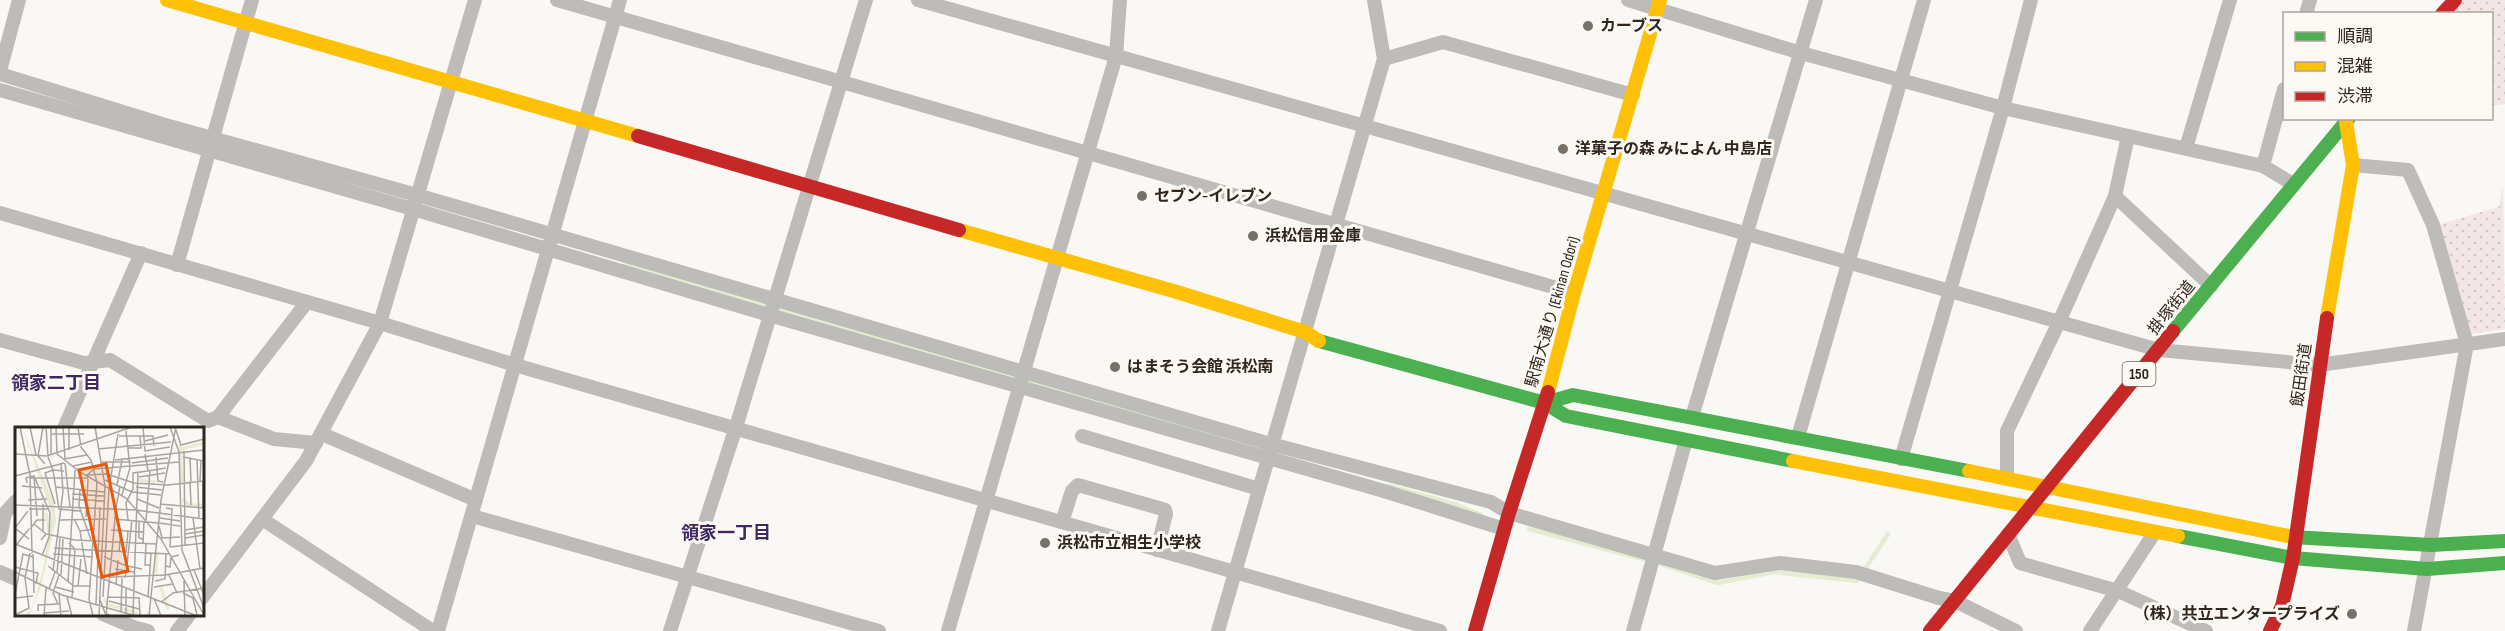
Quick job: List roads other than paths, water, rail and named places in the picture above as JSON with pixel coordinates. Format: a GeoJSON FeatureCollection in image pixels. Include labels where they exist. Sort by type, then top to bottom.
{"type":"FeatureCollection","features":[{"type":"Feature","properties":{"kind":"main road"},"geometry":{"type":"LineString","coordinates":[[167,0],[245,24],[450,80],[1057,260],[1178,292],[1305,332],[1320,341],[1545,403],[1566,416],[2293,558],[2427,569],[2505,563]]}},
{"type":"Feature","properties":{"kind":"main road"},"geometry":{"type":"LineString","coordinates":[[2444,12],[2455,0]]}},
{"type":"Feature","properties":{"kind":"main road","name":"駅南大通り (Ekinan Odori)"},"geometry":{"type":"LineString","coordinates":[[1475,631],[1504,529],[1545,403],[1574,293],[1659,5]]}},
{"type":"Feature","properties":{"kind":"main road","name":"飯田街道"},"geometry":{"type":"LineString","coordinates":[[2270,631],[2283,606],[2293,558],[2319,365],[2353,165],[2348,120]]}},
{"type":"Feature","properties":{"kind":"main road","name":"掛塚街道"},"geometry":{"type":"LineString","coordinates":[[1930,631],[2293,184],[2348,120]]}},
{"type":"Feature","properties":{"kind":"main road"},"geometry":{"type":"LineString","coordinates":[[1545,403],[1573,395],[2048,486],[2296,538],[2431,544],[2505,541]]}},
{"type":"Feature","properties":{"kind":"street"},"geometry":{"type":"LineString","coordinates":[[19,0],[0,73],[213,145]]}},
{"type":"Feature","properties":{"kind":"street"},"geometry":{"type":"LineString","coordinates":[[177,265],[213,145],[252,0]]}},
{"type":"Feature","properties":{"kind":"street"},"geometry":{"type":"LineString","coordinates":[[204,595],[296,476],[319,439],[380,323],[475,0]]}},
{"type":"Feature","properties":{"kind":"street"},"geometry":{"type":"LineString","coordinates":[[557,0],[1088,155],[1574,293]]}},
{"type":"Feature","properties":{"kind":"street"},"geometry":{"type":"LineString","coordinates":[[438,631],[620,0]]}},
{"type":"Feature","properties":{"kind":"street"},"geometry":{"type":"LineString","coordinates":[[670,631],[736,427],[866,0]]}},
{"type":"Feature","properties":{"kind":"street"},"geometry":{"type":"LineString","coordinates":[[918,0],[2159,350],[2319,365],[2505,339]]}},
{"type":"Feature","properties":{"kind":"street"},"geometry":{"type":"LineString","coordinates":[[948,631],[1116,56],[1120,0]]}},
{"type":"Feature","properties":{"kind":"street"},"geometry":{"type":"LineString","coordinates":[[1218,631],[1384,58],[1374,0]]}},
{"type":"Feature","properties":{"kind":"street"},"geometry":{"type":"LineString","coordinates":[[1628,0],[1659,5],[1801,52],[2003,108],[2263,166],[2293,184]]}},
{"type":"Feature","properties":{"kind":"street"},"geometry":{"type":"LineString","coordinates":[[1692,417],[1816,0]]}},
{"type":"Feature","properties":{"kind":"street"},"geometry":{"type":"LineString","coordinates":[[1798,437],[1924,0]]}},
{"type":"Feature","properties":{"kind":"street"},"geometry":{"type":"LineString","coordinates":[[1901,459],[1948,290],[2003,108],[2031,0]]}},
{"type":"Feature","properties":{"kind":"street"},"geometry":{"type":"LineString","coordinates":[[2186,148],[2230,0]]}},
{"type":"Feature","properties":{"kind":"street"},"geometry":{"type":"LineString","coordinates":[[1384,58],[1443,42],[1633,95]]}},
{"type":"Feature","properties":{"kind":"street"},"geometry":{"type":"LineString","coordinates":[[0,90],[213,145],[415,202],[1270,451],[1504,529]]}},
{"type":"Feature","properties":{"kind":"street"},"geometry":{"type":"LineString","coordinates":[[2263,166],[2283,93]]}},
{"type":"Feature","properties":{"kind":"street"},"geometry":{"type":"LineString","coordinates":[[2007,479],[2007,431],[2115,196],[2128,135]]}},
{"type":"Feature","properties":{"kind":"street"},"geometry":{"type":"LineString","coordinates":[[2353,165],[2408,170],[2433,225],[2467,344],[2414,631]]}},
{"type":"Feature","properties":{"kind":"street"},"geometry":{"type":"LineString","coordinates":[[2115,196],[2211,286]]}},
{"type":"Feature","properties":{"kind":"street"},"geometry":{"type":"LineString","coordinates":[[0,213],[380,323],[515,365],[1440,631]]}},
{"type":"Feature","properties":{"kind":"street"},"geometry":{"type":"LineString","coordinates":[[65,427],[141,253]]}},
{"type":"Feature","properties":{"kind":"street"},"geometry":{"type":"LineString","coordinates":[[209,422],[307,302]]}},
{"type":"Feature","properties":{"kind":"street"},"geometry":{"type":"LineString","coordinates":[[0,340],[84,363],[110,360],[209,422],[266,437],[319,439],[476,500]]}},
{"type":"Feature","properties":{"kind":"street"},"geometry":{"type":"LineString","coordinates":[[1082,436],[1259,489]]}},
{"type":"Feature","properties":{"kind":"street"},"geometry":{"type":"LineString","coordinates":[[1633,631],[1686,440]]}},
{"type":"Feature","properties":{"kind":"street"},"geometry":{"type":"LineString","coordinates":[[1270,451],[1491,502],[1509,513],[1652,559],[1715,573],[1780,563],[1856,572],[1955,601],[2016,631]]}},
{"type":"Feature","properties":{"kind":"street"},"geometry":{"type":"LineString","coordinates":[[1062,522],[1072,491],[1078,485],[1159,508],[1165,510],[1166,514],[1157,550]]}},
{"type":"Feature","properties":{"kind":"street"},"geometry":{"type":"LineString","coordinates":[[0,538],[5,513],[15,502]]}},
{"type":"Feature","properties":{"kind":"street"},"geometry":{"type":"LineString","coordinates":[[472,516],[688,575],[879,631]]}},
{"type":"Feature","properties":{"kind":"street"},"geometry":{"type":"LineString","coordinates":[[262,519],[433,631]]}},
{"type":"Feature","properties":{"kind":"street"},"geometry":{"type":"LineString","coordinates":[[2090,631],[2155,532]]}},
{"type":"Feature","properties":{"kind":"street"},"geometry":{"type":"LineString","coordinates":[[2008,534],[2020,563],[2118,591],[2206,631]]}},
{"type":"Feature","properties":{"kind":"street"},"geometry":{"type":"LineString","coordinates":[[0,572],[15,579]]}},
{"type":"Feature","properties":{"kind":"street"},"geometry":{"type":"LineString","coordinates":[[106,616],[132,629],[148,631]]}},
{"type":"Feature","properties":{"kind":"street"},"geometry":{"type":"LineString","coordinates":[[177,631],[189,616]]}},
{"type":"Feature","properties":{"kind":"waterway"},"geometry":{"type":"LineString","coordinates":[[625,265],[1216,436]]}},
{"type":"Feature","properties":{"kind":"waterway"},"geometry":{"type":"LineString","coordinates":[[1389,486],[1458,505],[1481,515]]}},
{"type":"Feature","properties":{"kind":"waterway"},"geometry":{"type":"LineString","coordinates":[[1529,529],[1658,563],[1718,583],[1774,572],[1857,581],[1888,534]]}},
{"type":"Feature","properties":{"kind":"place","name":"カーブス"},"geometry":{"type":"Point","coordinates":[1588,26]}},
{"type":"Feature","properties":{"kind":"place","name":"洋菓子の森 みによん 中島店"},"geometry":{"type":"Point","coordinates":[1563,149]}},
{"type":"Feature","properties":{"kind":"place","name":"セブン-イレブン"},"geometry":{"type":"Point","coordinates":[1142,196]}},
{"type":"Feature","properties":{"kind":"place","name":"浜松信用金庫"},"geometry":{"type":"Point","coordinates":[1253,236]}},
{"type":"Feature","properties":{"kind":"place","name":"はまそう会館 浜松南"},"geometry":{"type":"Point","coordinates":[1115,367]}},
{"type":"Feature","properties":{"kind":"place","name":"浜松市立相生小学校"},"geometry":{"type":"Point","coordinates":[1045,543]}},
{"type":"Feature","properties":{"kind":"place","name":"（株）共立エンタープライズ"},"geometry":{"type":"Point","coordinates":[2352,614]}},
{"type":"Feature","properties":{"kind":"district","name":"領家二丁目"},"geometry":{"type":"Point","coordinates":[56,383]}},
{"type":"Feature","properties":{"kind":"district","name":"領家一丁目"},"geometry":{"type":"Point","coordinates":[726,533]}}]}
